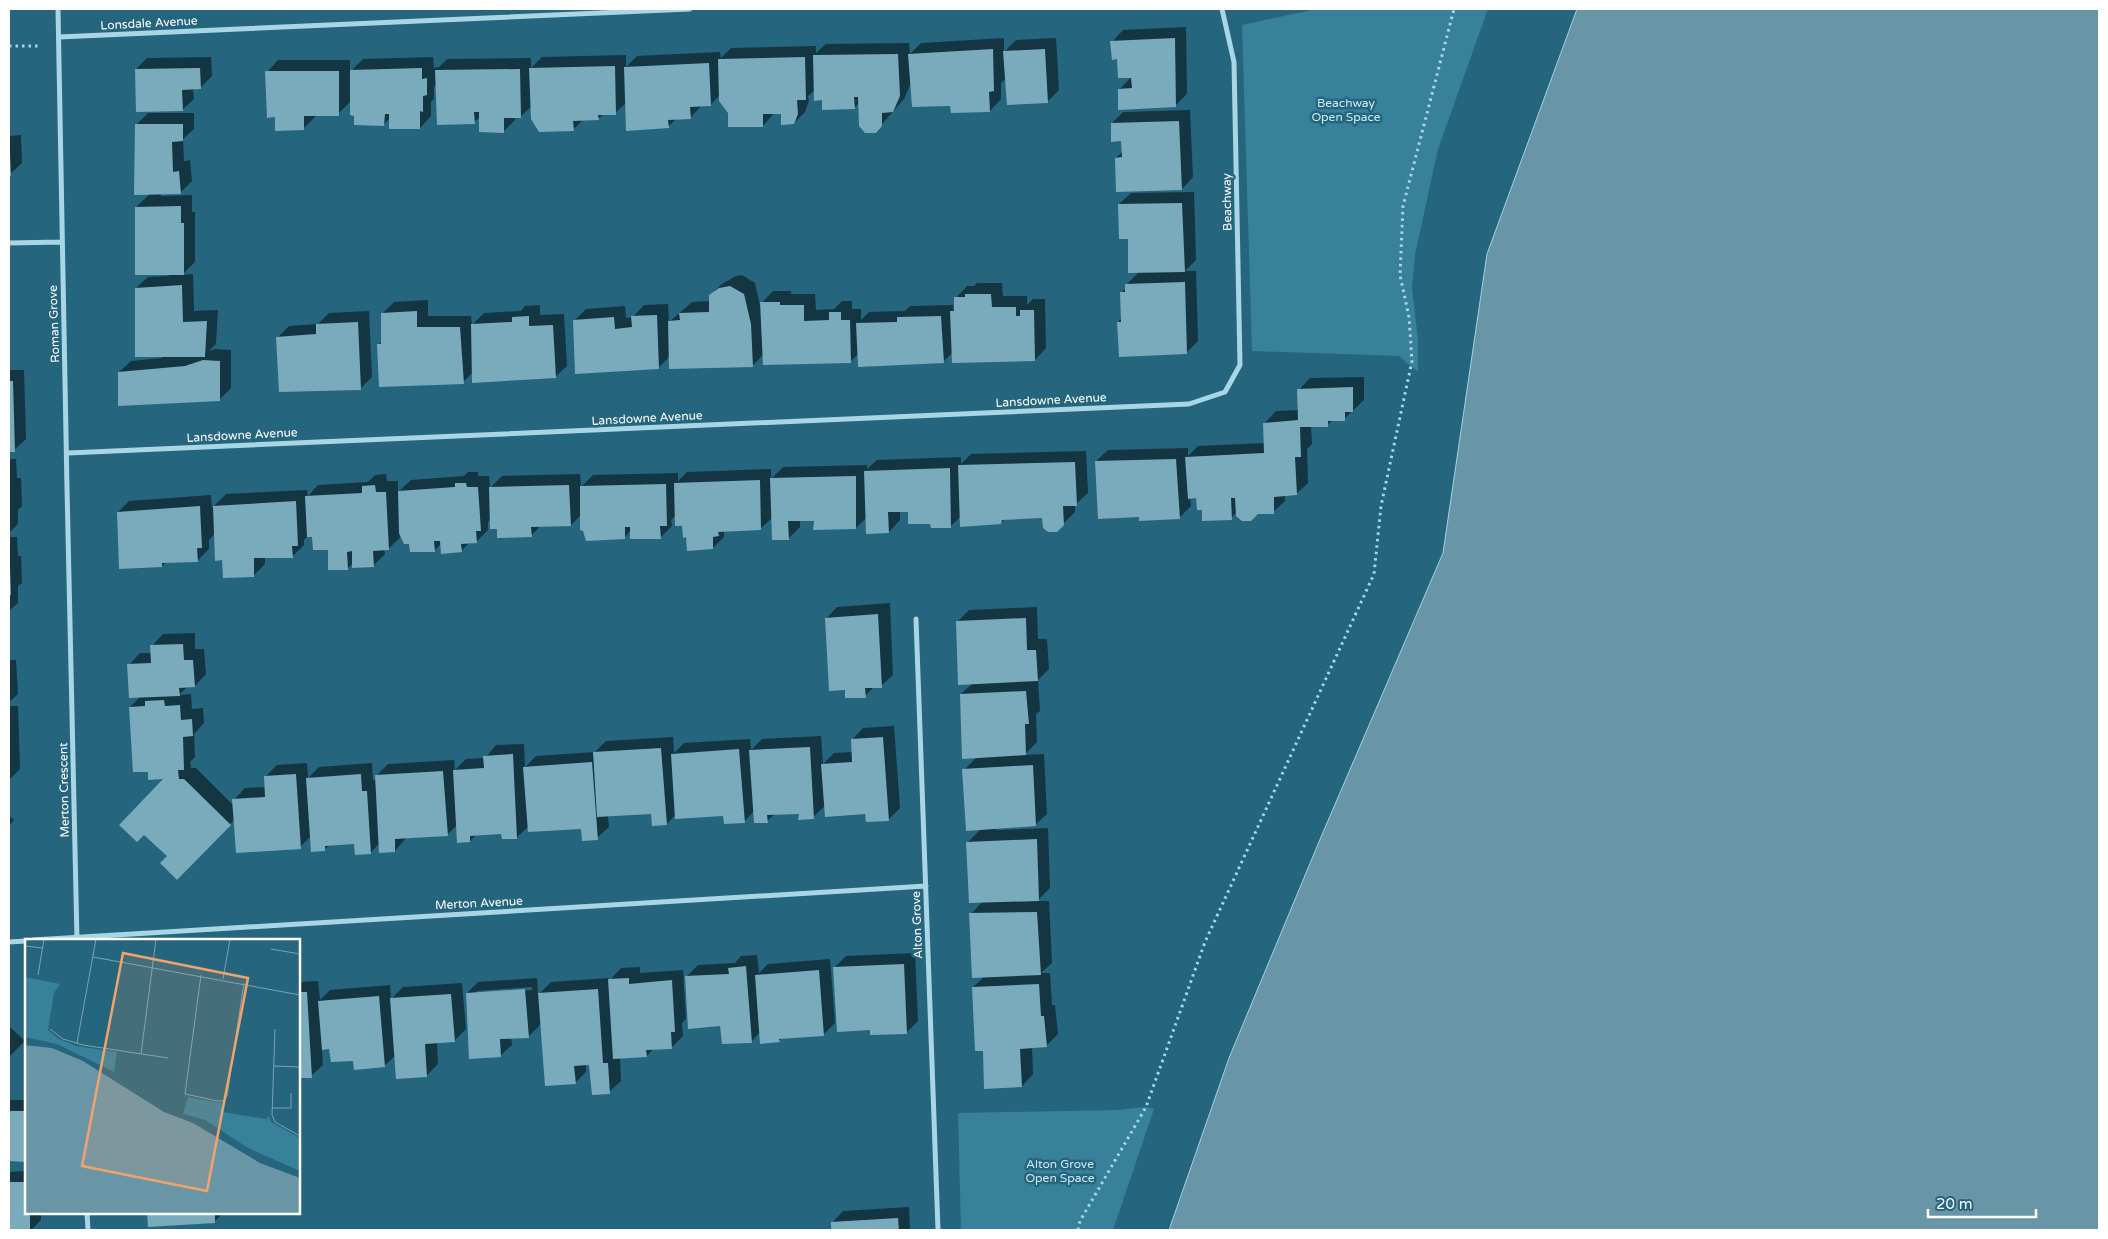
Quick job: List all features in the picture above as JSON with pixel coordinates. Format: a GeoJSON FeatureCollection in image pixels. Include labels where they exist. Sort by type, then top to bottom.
{"type":"FeatureCollection","features":[{"type":"Feature","properties":{"kind":"street","name":"Roman Grove"},"geometry":{"type":"LineString","coordinates":[[58,9],[61,242],[68,453],[71,639]]}},
{"type":"Feature","properties":{"kind":"street","name":"Lonsdale Avenue"},"geometry":{"type":"LineString","coordinates":[[59,37],[690,9]]}},
{"type":"Feature","properties":{"kind":"street","name":"Beachway"},"geometry":{"type":"LineString","coordinates":[[1222,9],[1234,62],[1240,365],[1225,392]]}},
{"type":"Feature","properties":{"kind":"street"},"geometry":{"type":"LineString","coordinates":[[9,243],[61,242]]}},
{"type":"Feature","properties":{"kind":"street","name":"Lansdowne Avenue"},"geometry":{"type":"LineString","coordinates":[[68,453],[1189,404],[1225,392]]}},
{"type":"Feature","properties":{"kind":"street","name":"Alton Grove"},"geometry":{"type":"LineString","coordinates":[[916,619],[938,1230]]}},
{"type":"Feature","properties":{"kind":"street","name":"Merton Crescent"},"geometry":{"type":"LineString","coordinates":[[71,639],[77,939]]}},
{"type":"Feature","properties":{"kind":"street","name":"Merton Avenue"},"geometry":{"type":"LineString","coordinates":[[77,939],[926,886]]}},
{"type":"Feature","properties":{"kind":"street"},"geometry":{"type":"LineString","coordinates":[[9,942],[25,941]]}},
{"type":"Feature","properties":{"kind":"street"},"geometry":{"type":"LineString","coordinates":[[87,1214],[88,1230]]}},
{"type":"Feature","properties":{"kind":"path"},"geometry":{"type":"LineString","coordinates":[[1078,1230],[1080,1221],[1146,1107],[1205,942],[1374,574],[1381,506],[1412,361],[1409,317],[1400,275],[1403,206],[1454,9]]}},
{"type":"Feature","properties":{"kind":"path"},"geometry":{"type":"LineString","coordinates":[[9,46],[59,46]]}},
{"type":"Feature","properties":{"kind":"green space","name":"Beachway Open Space"},"geometry":{"type":"Polygon","coordinates":[[[1316,9],[1488,9],[1438,149],[1415,255],[1412,288],[1418,340],[1418,372],[1399,356],[1252,351],[1242,25],[1316,9]]]}},
{"type":"Feature","properties":{"kind":"green space","name":"Alton Grove Open Space"},"geometry":{"type":"Polygon","coordinates":[[[1146,1107],[1154,1109],[1113,1230],[961,1230],[958,1113],[1117,1110],[1146,1107]]]}},
{"type":"Feature","properties":{"kind":"shaded area"},"geometry":{"type":"Polygon","coordinates":[[[1577,9],[2099,9],[2099,1230],[1169,1230],[1229,1058],[1321,837],[1443,553],[1487,254],[1577,9]]]}},
{"type":"Feature","properties":{"kind":"building"},"geometry":{"type":"Polygon","coordinates":[[[1175,38],[1176,107],[1118,110],[1118,89],[1132,88],[1131,78],[1118,78],[1117,59],[1112,60],[1110,41],[1175,38]]]}},
{"type":"Feature","properties":{"kind":"building"},"geometry":{"type":"Polygon","coordinates":[[[993,49],[994,91],[989,92],[990,112],[951,113],[950,106],[912,107],[908,54],[993,49]]]}},
{"type":"Feature","properties":{"kind":"building"},"geometry":{"type":"Polygon","coordinates":[[[1045,49],[1048,103],[1007,105],[1003,51],[1045,49]]]}},
{"type":"Feature","properties":{"kind":"building"},"geometry":{"type":"Polygon","coordinates":[[[898,54],[900,96],[893,112],[882,113],[882,126],[876,133],[865,133],[859,126],[858,97],[854,97],[855,109],[822,110],[822,100],[814,101],[813,55],[898,54]]]}},
{"type":"Feature","properties":{"kind":"building"},"geometry":{"type":"Polygon","coordinates":[[[805,57],[806,100],[797,100],[798,114],[794,124],[781,125],[781,114],[763,114],[763,127],[728,127],[728,113],[719,101],[718,59],[805,57]]]}},
{"type":"Feature","properties":{"kind":"building"},"geometry":{"type":"Polygon","coordinates":[[[709,63],[711,106],[690,107],[691,119],[668,120],[669,128],[626,131],[624,67],[709,63]]]}},
{"type":"Feature","properties":{"kind":"building"},"geometry":{"type":"Polygon","coordinates":[[[615,66],[616,115],[598,115],[599,120],[573,121],[574,131],[539,132],[531,119],[529,68],[615,66]]]}},
{"type":"Feature","properties":{"kind":"building"},"geometry":{"type":"Polygon","coordinates":[[[200,68],[201,89],[182,90],[183,111],[136,112],[135,69],[200,68]]]}},
{"type":"Feature","properties":{"kind":"building"},"geometry":{"type":"Polygon","coordinates":[[[422,68],[422,79],[427,78],[427,95],[423,96],[423,112],[420,111],[420,129],[389,129],[389,114],[385,114],[384,126],[354,125],[354,116],[350,115],[350,70],[422,68]]]}},
{"type":"Feature","properties":{"kind":"building"},"geometry":{"type":"Polygon","coordinates":[[[520,69],[521,118],[504,118],[504,133],[479,132],[479,112],[474,112],[475,124],[437,125],[435,70],[520,69]]]}},
{"type":"Feature","properties":{"kind":"building"},"geometry":{"type":"Polygon","coordinates":[[[265,71],[339,71],[339,116],[304,116],[304,130],[275,131],[275,117],[267,118],[265,71]]]}},
{"type":"Feature","properties":{"kind":"building"},"geometry":{"type":"Polygon","coordinates":[[[1179,121],[1182,190],[1116,192],[1115,158],[1122,157],[1121,141],[1111,142],[1111,123],[1179,121]]]}},
{"type":"Feature","properties":{"kind":"building"},"geometry":{"type":"Polygon","coordinates":[[[135,124],[183,124],[183,141],[172,142],[173,172],[179,171],[181,194],[134,195],[135,124]]]}},
{"type":"Feature","properties":{"kind":"building"},"geometry":{"type":"Polygon","coordinates":[[[10,154],[11,176],[9,176],[10,154]]]}},
{"type":"Feature","properties":{"kind":"building"},"geometry":{"type":"Polygon","coordinates":[[[1182,203],[1185,272],[1128,273],[1128,239],[1119,239],[1118,204],[1182,203]]]}},
{"type":"Feature","properties":{"kind":"building"},"geometry":{"type":"Polygon","coordinates":[[[181,206],[181,223],[184,223],[184,275],[135,275],[135,207],[181,206]]]}},
{"type":"Feature","properties":{"kind":"building"},"geometry":{"type":"Polygon","coordinates":[[[1185,282],[1187,354],[1119,357],[1117,322],[1121,322],[1120,292],[1125,292],[1125,284],[1185,282]]]}},
{"type":"Feature","properties":{"kind":"building"},"geometry":{"type":"Polygon","coordinates":[[[182,285],[183,322],[207,321],[205,357],[135,357],[135,288],[182,285]]]}},
{"type":"Feature","properties":{"kind":"building"},"geometry":{"type":"Polygon","coordinates":[[[730,286],[744,294],[751,324],[753,367],[669,369],[668,321],[680,320],[679,313],[709,312],[709,295],[719,288],[730,286]]]}},
{"type":"Feature","properties":{"kind":"building"},"geometry":{"type":"Polygon","coordinates":[[[965,294],[991,294],[992,307],[1016,307],[1016,316],[1020,316],[1020,310],[1034,310],[1035,361],[952,363],[950,311],[954,311],[954,297],[965,297],[965,294]]]}},
{"type":"Feature","properties":{"kind":"building"},"geometry":{"type":"Polygon","coordinates":[[[760,302],[780,302],[780,305],[804,305],[804,321],[829,320],[829,312],[841,312],[841,320],[850,320],[851,363],[763,365],[760,302]]]}},
{"type":"Feature","properties":{"kind":"building"},"geometry":{"type":"Polygon","coordinates":[[[417,311],[417,327],[460,327],[464,384],[379,387],[377,344],[381,344],[381,313],[417,311]]]}},
{"type":"Feature","properties":{"kind":"building"},"geometry":{"type":"Polygon","coordinates":[[[657,315],[659,369],[575,374],[573,320],[614,317],[615,329],[632,327],[631,316],[657,315]]]}},
{"type":"Feature","properties":{"kind":"building"},"geometry":{"type":"Polygon","coordinates":[[[529,316],[529,326],[553,325],[556,378],[472,383],[471,324],[512,322],[512,317],[529,316]]]}},
{"type":"Feature","properties":{"kind":"building"},"geometry":{"type":"Polygon","coordinates":[[[941,316],[944,363],[858,367],[856,323],[897,322],[897,317],[941,316]]]}},
{"type":"Feature","properties":{"kind":"building"},"geometry":{"type":"Polygon","coordinates":[[[358,322],[361,390],[279,392],[276,337],[316,334],[316,324],[358,322]]]}},
{"type":"Feature","properties":{"kind":"building"},"geometry":{"type":"Polygon","coordinates":[[[203,360],[220,361],[220,401],[118,406],[118,372],[185,366],[203,360]]]}},
{"type":"Feature","properties":{"kind":"building"},"geometry":{"type":"Polygon","coordinates":[[[9,381],[13,381],[15,452],[9,452],[9,381]]]}},
{"type":"Feature","properties":{"kind":"building"},"geometry":{"type":"Polygon","coordinates":[[[1353,387],[1353,412],[1345,412],[1345,421],[1328,421],[1328,427],[1300,427],[1301,457],[1295,457],[1297,495],[1274,497],[1274,514],[1258,514],[1251,521],[1242,521],[1236,516],[1235,498],[1231,498],[1232,520],[1202,521],[1202,510],[1197,510],[1196,498],[1188,499],[1185,457],[1264,453],[1263,423],[1298,420],[1297,389],[1353,387]]]}},
{"type":"Feature","properties":{"kind":"building"},"geometry":{"type":"Polygon","coordinates":[[[1176,459],[1180,519],[1139,521],[1139,517],[1098,519],[1095,461],[1176,459]]]}},
{"type":"Feature","properties":{"kind":"building"},"geometry":{"type":"Polygon","coordinates":[[[1075,462],[1077,506],[1063,506],[1064,525],[1057,532],[1048,532],[1043,528],[1042,518],[1002,520],[1001,524],[960,527],[958,465],[1075,462]]]}},
{"type":"Feature","properties":{"kind":"building"},"geometry":{"type":"Polygon","coordinates":[[[950,468],[951,528],[931,528],[930,524],[908,524],[908,512],[888,512],[889,533],[866,534],[864,471],[950,468]]]}},
{"type":"Feature","properties":{"kind":"building"},"geometry":{"type":"Polygon","coordinates":[[[856,476],[856,529],[813,530],[814,521],[788,521],[789,540],[772,540],[770,478],[856,476]]]}},
{"type":"Feature","properties":{"kind":"building"},"geometry":{"type":"Polygon","coordinates":[[[760,480],[761,530],[718,532],[719,536],[713,537],[713,549],[687,551],[686,537],[683,538],[682,526],[675,526],[674,483],[760,480]]]}},
{"type":"Feature","properties":{"kind":"building"},"geometry":{"type":"Polygon","coordinates":[[[455,483],[466,483],[467,487],[478,487],[481,531],[476,531],[477,543],[461,544],[462,552],[441,554],[440,541],[434,541],[435,552],[410,552],[409,544],[404,544],[399,533],[398,491],[455,487],[455,483]]]}},
{"type":"Feature","properties":{"kind":"building"},"geometry":{"type":"Polygon","coordinates":[[[666,484],[667,526],[660,526],[661,539],[630,539],[630,527],[625,527],[625,539],[586,541],[583,531],[580,530],[580,486],[666,484]]]}},
{"type":"Feature","properties":{"kind":"building"},"geometry":{"type":"Polygon","coordinates":[[[375,485],[376,492],[386,492],[389,550],[373,551],[374,567],[352,568],[352,551],[347,552],[348,570],[328,570],[328,550],[313,550],[312,537],[307,537],[305,496],[362,493],[362,486],[375,485]]]}},
{"type":"Feature","properties":{"kind":"building"},"geometry":{"type":"Polygon","coordinates":[[[569,485],[571,526],[531,527],[532,537],[497,538],[497,529],[490,529],[489,487],[569,485]]]}},
{"type":"Feature","properties":{"kind":"building"},"geometry":{"type":"Polygon","coordinates":[[[296,501],[298,546],[292,546],[293,558],[254,558],[254,577],[223,578],[222,560],[215,561],[213,506],[296,501]]]}},
{"type":"Feature","properties":{"kind":"building"},"geometry":{"type":"Polygon","coordinates":[[[200,506],[202,548],[197,548],[198,562],[162,563],[162,567],[119,569],[117,512],[200,506]]]}},
{"type":"Feature","properties":{"kind":"building"},"geometry":{"type":"Polygon","coordinates":[[[10,567],[11,595],[9,595],[10,567]]]}},
{"type":"Feature","properties":{"kind":"building"},"geometry":{"type":"Polygon","coordinates":[[[878,614],[882,688],[865,688],[866,698],[845,698],[845,690],[829,691],[825,618],[878,614]]]}},
{"type":"Feature","properties":{"kind":"building"},"geometry":{"type":"Polygon","coordinates":[[[1026,618],[1027,650],[1036,650],[1038,681],[958,685],[956,621],[1026,618]]]}},
{"type":"Feature","properties":{"kind":"building"},"geometry":{"type":"Polygon","coordinates":[[[183,644],[184,660],[193,660],[195,687],[179,688],[180,696],[129,698],[127,664],[151,663],[150,645],[183,644]]]}},
{"type":"Feature","properties":{"kind":"building"},"geometry":{"type":"Polygon","coordinates":[[[1026,691],[1029,724],[1025,724],[1026,755],[962,759],[960,694],[1026,691]]]}},
{"type":"Feature","properties":{"kind":"building"},"geometry":{"type":"Polygon","coordinates":[[[164,700],[165,706],[180,705],[181,720],[192,719],[193,736],[183,737],[184,770],[178,770],[179,779],[184,779],[231,825],[177,880],[160,863],[167,856],[144,835],[137,842],[119,825],[163,779],[148,780],[148,772],[133,772],[129,707],[145,706],[145,701],[164,700]]]}},
{"type":"Feature","properties":{"kind":"building"},"geometry":{"type":"Polygon","coordinates":[[[883,737],[889,821],[866,822],[865,814],[825,817],[821,764],[852,762],[851,739],[883,737]]]}},
{"type":"Feature","properties":{"kind":"building"},"geometry":{"type":"Polygon","coordinates":[[[810,747],[814,819],[798,820],[799,814],[767,815],[768,823],[754,823],[749,750],[810,747]]]}},
{"type":"Feature","properties":{"kind":"building"},"geometry":{"type":"Polygon","coordinates":[[[661,748],[667,825],[652,826],[651,814],[597,817],[593,752],[661,748]]]}},
{"type":"Feature","properties":{"kind":"building"},"geometry":{"type":"Polygon","coordinates":[[[739,749],[745,823],[724,824],[723,816],[675,819],[671,754],[739,749]]]}},
{"type":"Feature","properties":{"kind":"building"},"geometry":{"type":"Polygon","coordinates":[[[513,754],[517,839],[502,839],[501,834],[470,836],[470,842],[457,843],[453,770],[484,768],[483,756],[513,754]]]}},
{"type":"Feature","properties":{"kind":"building"},"geometry":{"type":"Polygon","coordinates":[[[592,762],[598,840],[582,841],[581,829],[528,832],[523,767],[592,762]]]}},
{"type":"Feature","properties":{"kind":"building"},"geometry":{"type":"Polygon","coordinates":[[[1033,765],[1036,826],[966,831],[962,769],[1033,765]]]}},
{"type":"Feature","properties":{"kind":"building"},"geometry":{"type":"Polygon","coordinates":[[[443,771],[448,836],[395,839],[395,852],[379,853],[375,775],[443,771]]]}},
{"type":"Feature","properties":{"kind":"building"},"geometry":{"type":"Polygon","coordinates":[[[296,774],[301,849],[236,853],[232,799],[265,797],[264,776],[296,774]]]}},
{"type":"Feature","properties":{"kind":"building"},"geometry":{"type":"Polygon","coordinates":[[[361,774],[362,791],[367,791],[371,854],[355,855],[354,844],[325,846],[325,851],[311,852],[306,778],[361,774]]]}},
{"type":"Feature","properties":{"kind":"building"},"geometry":{"type":"Polygon","coordinates":[[[1037,839],[1039,901],[969,903],[966,842],[1037,839]]]}},
{"type":"Feature","properties":{"kind":"building"},"geometry":{"type":"Polygon","coordinates":[[[1037,912],[1041,975],[972,978],[969,913],[1037,912]]]}},
{"type":"Feature","properties":{"kind":"building"},"geometry":{"type":"Polygon","coordinates":[[[904,964],[907,1034],[870,1035],[870,1030],[837,1032],[833,967],[904,964]]]}},
{"type":"Feature","properties":{"kind":"building"},"geometry":{"type":"Polygon","coordinates":[[[746,966],[752,1043],[722,1044],[720,1026],[688,1029],[685,976],[729,974],[728,968],[746,966]]]}},
{"type":"Feature","properties":{"kind":"building"},"geometry":{"type":"Polygon","coordinates":[[[819,970],[824,1036],[779,1039],[780,1042],[760,1044],[755,975],[819,970]]]}},
{"type":"Feature","properties":{"kind":"building"},"geometry":{"type":"Polygon","coordinates":[[[629,978],[629,984],[672,980],[675,1032],[671,1032],[672,1049],[646,1050],[647,1057],[613,1059],[608,979],[629,978]]]}},
{"type":"Feature","properties":{"kind":"building"},"geometry":{"type":"Polygon","coordinates":[[[1039,984],[1041,1016],[1044,1016],[1047,1047],[1020,1049],[1022,1087],[984,1089],[983,1051],[975,1051],[972,987],[1039,984]]]}},
{"type":"Feature","properties":{"kind":"building"},"geometry":{"type":"Polygon","coordinates":[[[525,989],[529,1038],[500,1039],[501,1057],[469,1059],[466,993],[525,989]]]}},
{"type":"Feature","properties":{"kind":"building"},"geometry":{"type":"Polygon","coordinates":[[[598,989],[603,1063],[608,1063],[610,1094],[592,1095],[589,1065],[574,1066],[576,1084],[545,1086],[538,993],[598,989]]]}},
{"type":"Feature","properties":{"kind":"building"},"geometry":{"type":"Polygon","coordinates":[[[300,992],[307,992],[312,1078],[300,1078],[300,992]]]}},
{"type":"Feature","properties":{"kind":"building"},"geometry":{"type":"Polygon","coordinates":[[[451,994],[455,1042],[425,1044],[427,1077],[396,1079],[390,998],[451,994]]]}},
{"type":"Feature","properties":{"kind":"building"},"geometry":{"type":"Polygon","coordinates":[[[379,996],[385,1067],[354,1070],[353,1061],[331,1062],[329,1049],[322,1050],[318,1001],[379,996]]]}},
{"type":"Feature","properties":{"kind":"building"},"geometry":{"type":"Polygon","coordinates":[[[9,1111],[25,1111],[25,1162],[9,1161],[9,1111]]]}},
{"type":"Feature","properties":{"kind":"building"},"geometry":{"type":"Polygon","coordinates":[[[9,1182],[25,1182],[25,1214],[30,1214],[30,1230],[9,1230],[9,1182]]]}},
{"type":"Feature","properties":{"kind":"building"},"geometry":{"type":"Polygon","coordinates":[[[147,1214],[215,1214],[215,1223],[148,1227],[147,1214]]]}},
{"type":"Feature","properties":{"kind":"building"},"geometry":{"type":"Polygon","coordinates":[[[898,1218],[899,1230],[831,1230],[831,1222],[898,1218]]]}}]}
